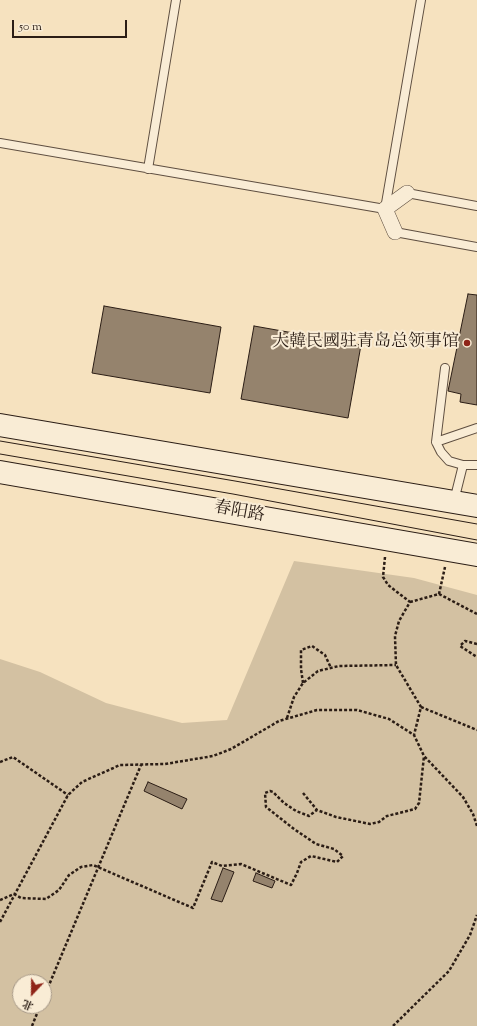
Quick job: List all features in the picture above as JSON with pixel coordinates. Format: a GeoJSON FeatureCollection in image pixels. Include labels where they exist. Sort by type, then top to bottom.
{"type":"FeatureCollection","features":[{"type":"Feature","properties":{"kind":"main road"},"geometry":{"type":"LineString","coordinates":[[0,425],[477,506]]}},
{"type":"Feature","properties":{"kind":"main road","name":"春阳路"},"geometry":{"type":"LineString","coordinates":[[0,472],[477,555]]}},
{"type":"Feature","properties":{"kind":"street"},"geometry":{"type":"LineString","coordinates":[[395,232],[385,209],[407,194]]}},
{"type":"Feature","properties":{"kind":"lane"},"geometry":{"type":"LineString","coordinates":[[148,169],[176,0]]}},
{"type":"Feature","properties":{"kind":"lane"},"geometry":{"type":"LineString","coordinates":[[0,143],[385,209],[421,0]]}},
{"type":"Feature","properties":{"kind":"lane"},"geometry":{"type":"LineString","coordinates":[[407,194],[477,206]]}},
{"type":"Feature","properties":{"kind":"lane"},"geometry":{"type":"LineString","coordinates":[[395,232],[477,247]]}},
{"type":"Feature","properties":{"kind":"lane"},"geometry":{"type":"LineString","coordinates":[[445,368],[436,442],[444,457],[449,461],[463,466],[477,465]]}},
{"type":"Feature","properties":{"kind":"lane"},"geometry":{"type":"LineString","coordinates":[[436,442],[477,428]]}},
{"type":"Feature","properties":{"kind":"lane"},"geometry":{"type":"LineString","coordinates":[[454,502],[463,466]]}},
{"type":"Feature","properties":{"kind":"path"},"geometry":{"type":"LineString","coordinates":[[386,539],[383,577],[388,585],[410,602]]}},
{"type":"Feature","properties":{"kind":"path"},"geometry":{"type":"LineString","coordinates":[[439,594],[448,550]]}},
{"type":"Feature","properties":{"kind":"path"},"geometry":{"type":"LineString","coordinates":[[477,614],[439,594],[410,602],[399,621],[395,636],[396,665],[421,707],[477,730]]}},
{"type":"Feature","properties":{"kind":"path"},"geometry":{"type":"LineString","coordinates":[[477,644],[465,641],[460,646],[477,657]]}},
{"type":"Feature","properties":{"kind":"path"},"geometry":{"type":"LineString","coordinates":[[302,683],[300,669],[301,650],[312,646],[325,656],[331,668]]}},
{"type":"Feature","properties":{"kind":"path"},"geometry":{"type":"LineString","coordinates":[[286,718],[294,697],[302,683],[318,671],[339,666],[396,665]]}},
{"type":"Feature","properties":{"kind":"path"},"geometry":{"type":"LineString","coordinates":[[414,735],[421,707]]}},
{"type":"Feature","properties":{"kind":"path"},"geometry":{"type":"LineString","coordinates":[[0,922],[68,795],[82,782],[120,765],[165,764],[213,756],[231,749],[279,721],[317,710],[357,710],[389,719],[414,735],[424,756],[463,797],[473,814],[477,826]]}},
{"type":"Feature","properties":{"kind":"path"},"geometry":{"type":"LineString","coordinates":[[303,793],[317,810],[336,818],[370,824],[379,822],[387,816],[415,809],[419,803],[424,756]]}},
{"type":"Feature","properties":{"kind":"path"},"geometry":{"type":"LineString","coordinates":[[0,762],[13,757],[68,795]]}},
{"type":"Feature","properties":{"kind":"path"},"geometry":{"type":"LineString","coordinates":[[52,978],[141,765]]}},
{"type":"Feature","properties":{"kind":"path"},"geometry":{"type":"LineString","coordinates":[[14,894],[21,898],[46,899],[59,890],[69,875],[81,867],[93,864],[193,908],[212,862],[222,866],[241,864],[291,885],[297,873],[300,862],[311,856],[337,862],[342,856],[334,849],[316,844],[266,807],[265,793],[270,791],[273,792],[284,803],[296,811],[309,816],[317,810]]}},
{"type":"Feature","properties":{"kind":"path"},"geometry":{"type":"LineString","coordinates":[[0,900],[14,894]]}},
{"type":"Feature","properties":{"kind":"path"},"geometry":{"type":"LineString","coordinates":[[392,1026],[449,971],[470,935],[477,915]]}},
{"type":"Feature","properties":{"kind":"path"},"geometry":{"type":"LineString","coordinates":[[32,1026],[37,1014]]}},
{"type":"Feature","properties":{"kind":"shaded area"},"geometry":{"type":"Polygon","coordinates":[[[294,561],[414,578],[477,595],[477,1026],[0,1026],[0,659],[40,672],[106,703],[182,723],[227,720],[294,561]]]}},
{"type":"Feature","properties":{"kind":"building","name":"大韓民國驻青岛总领事馆"},"geometry":{"type":"Polygon","coordinates":[[[468,294],[477,295],[477,405],[460,402],[461,394],[448,391],[468,294]]]}},
{"type":"Feature","properties":{"kind":"building"},"geometry":{"type":"Polygon","coordinates":[[[104,306],[221,327],[210,393],[92,373],[104,306]]]}},
{"type":"Feature","properties":{"kind":"building"},"geometry":{"type":"Polygon","coordinates":[[[254,326],[361,345],[348,418],[241,399],[254,326]]]}},
{"type":"Feature","properties":{"kind":"building"},"geometry":{"type":"Polygon","coordinates":[[[148,782],[187,799],[182,809],[144,791],[148,782]]]}},
{"type":"Feature","properties":{"kind":"building"},"geometry":{"type":"Polygon","coordinates":[[[223,868],[234,872],[222,902],[211,899],[223,868]]]}},
{"type":"Feature","properties":{"kind":"building"},"geometry":{"type":"Polygon","coordinates":[[[256,873],[275,881],[272,888],[253,881],[256,873]]]}},
{"type":"Feature","properties":{"kind":"tram line"},"geometry":{"type":"LineString","coordinates":[[0,441],[477,524]]}},
{"type":"Feature","properties":{"kind":"tram line"},"geometry":{"type":"LineString","coordinates":[[0,454],[233,494],[477,540]]}},
{"type":"Feature","properties":{"kind":"place","name":"大韓民國驻青岛总领事馆"},"geometry":{"type":"Point","coordinates":[467,343]}}]}
